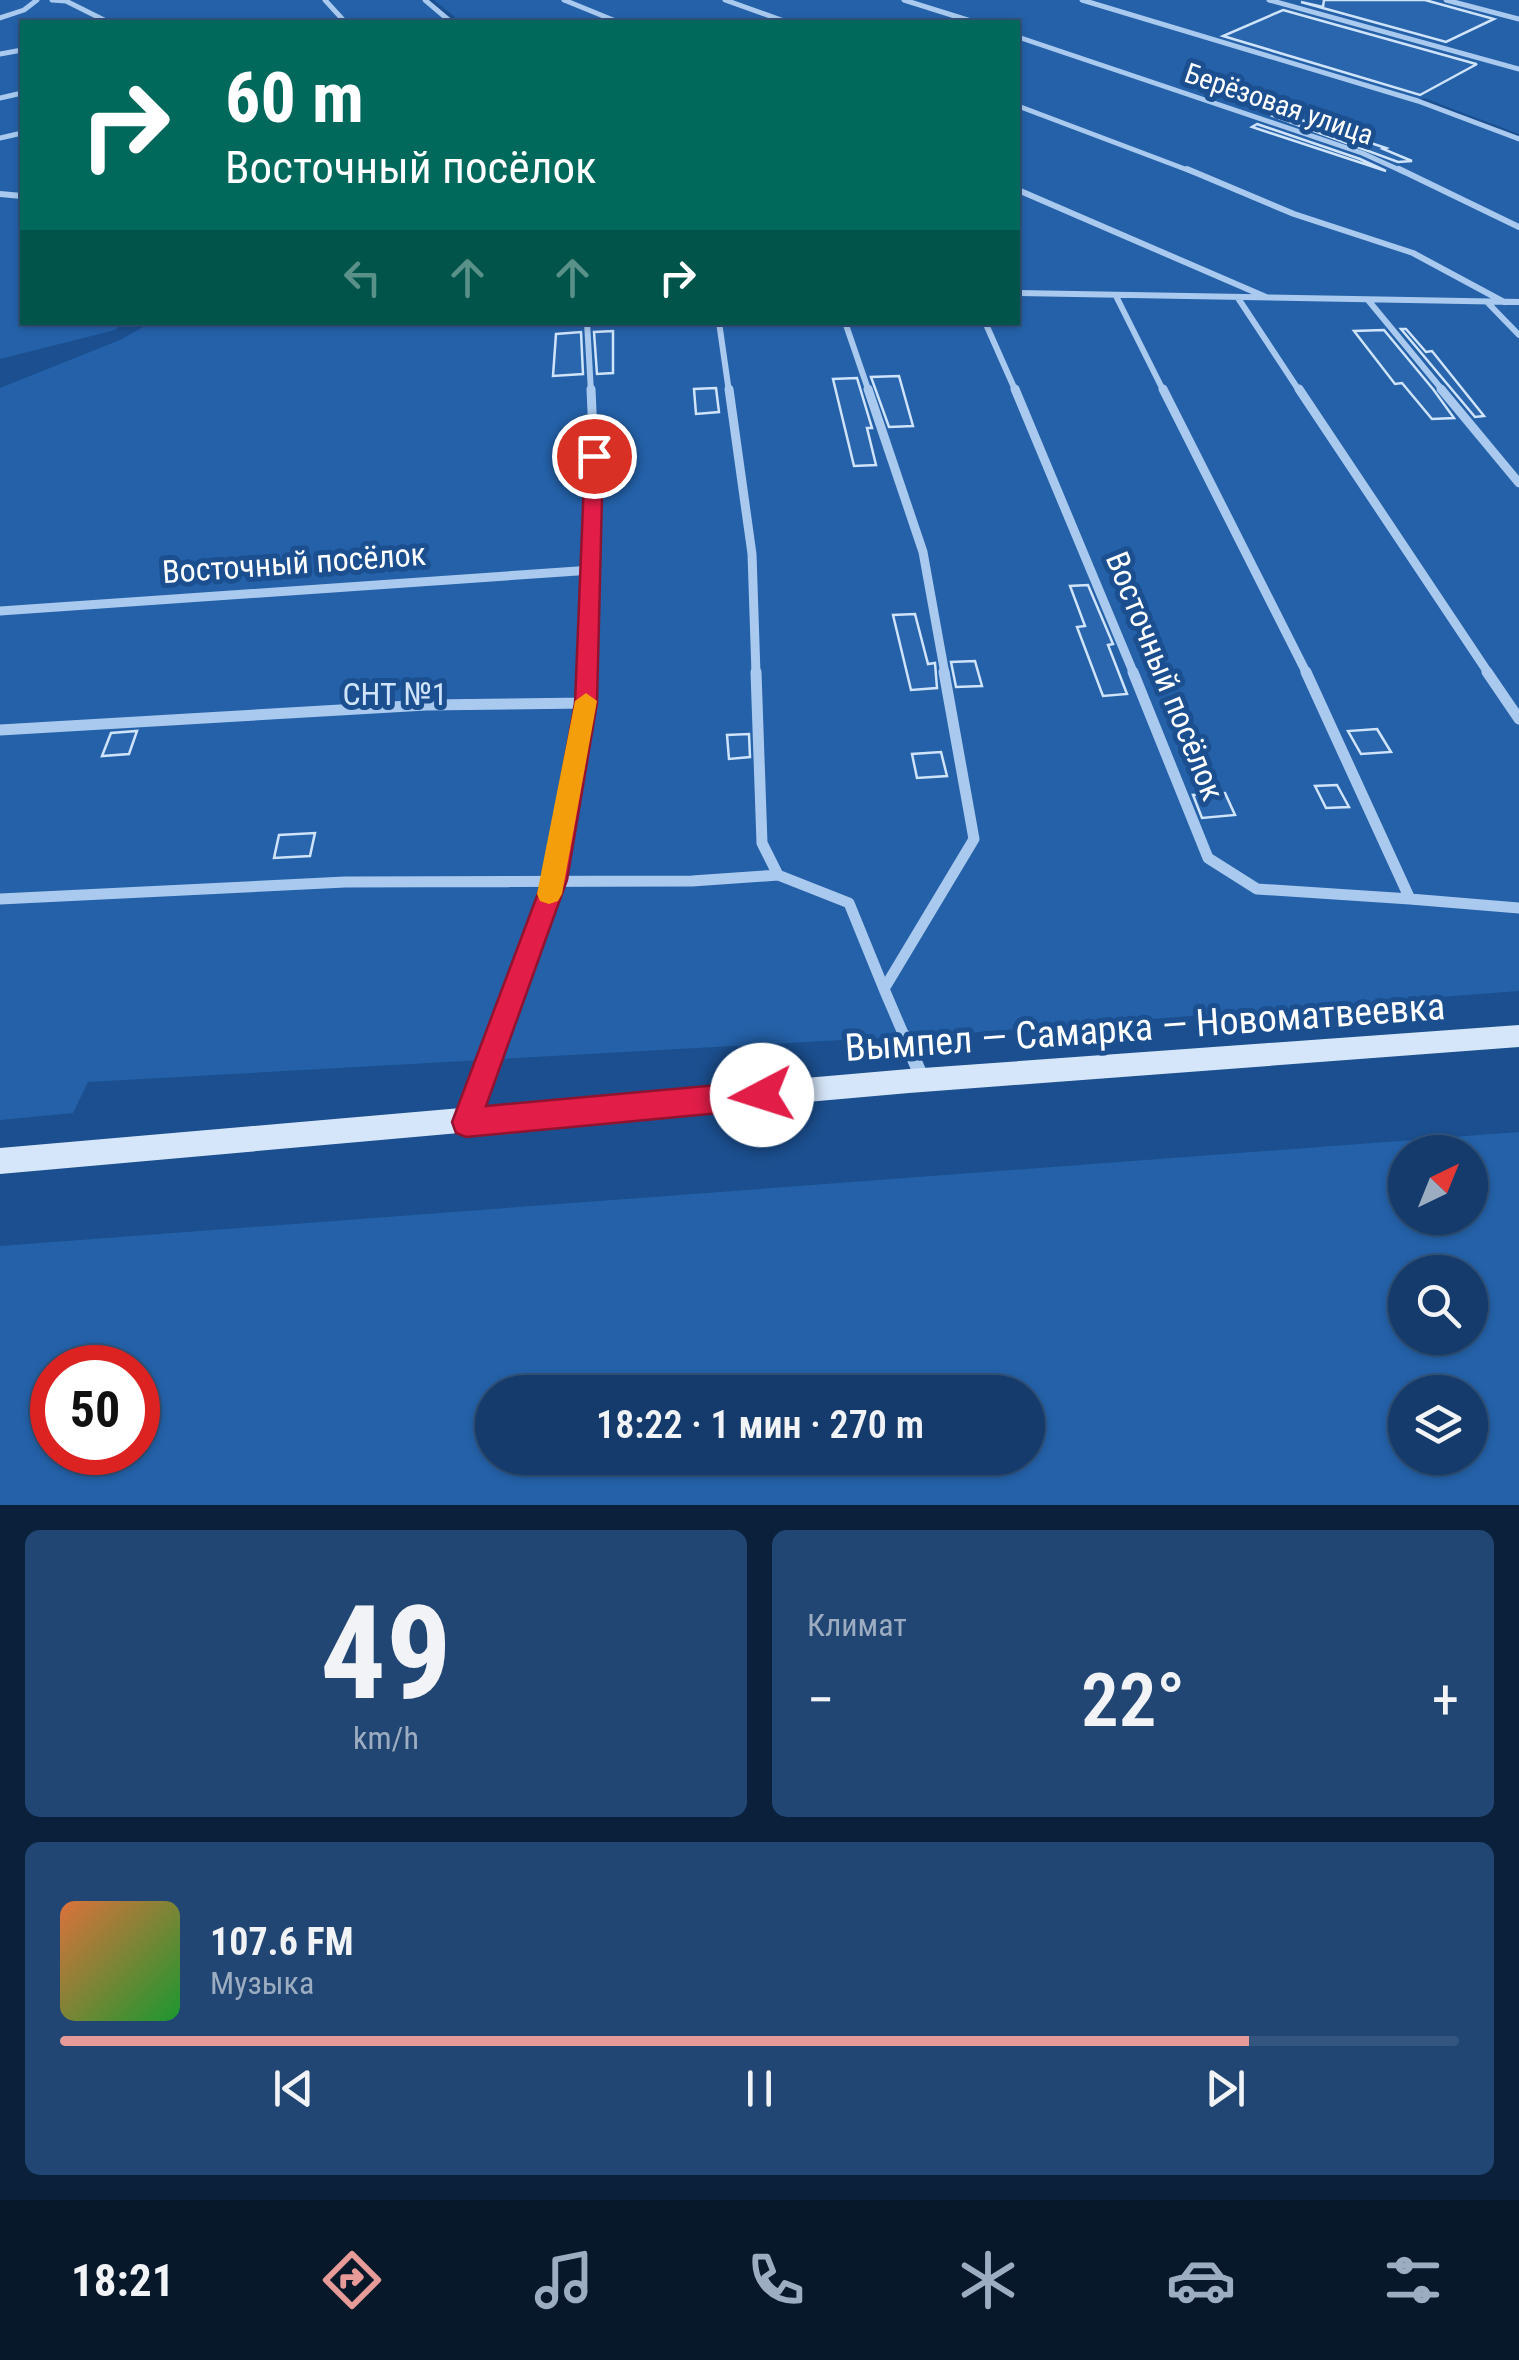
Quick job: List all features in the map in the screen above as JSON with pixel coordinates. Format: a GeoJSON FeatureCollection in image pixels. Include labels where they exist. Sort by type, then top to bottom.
{"type":"FeatureCollection","features":[{"type":"Feature","properties":{"kind":"main road","name":"Вымпел — Самарка — Новоматвеевка"},"geometry":{"type":"LineString","coordinates":[[0,1161],[1519,1036]]}},
{"type":"Feature","properties":{"kind":"street"},"geometry":{"type":"LineString","coordinates":[[0,18],[24,10],[36,0]]}},
{"type":"Feature","properties":{"kind":"street"},"geometry":{"type":"LineString","coordinates":[[52,0],[66,1],[104,20]]}},
{"type":"Feature","properties":{"kind":"street"},"geometry":{"type":"LineString","coordinates":[[324,0],[343,20]]}},
{"type":"Feature","properties":{"kind":"street"},"geometry":{"type":"LineString","coordinates":[[425,0],[449,20]]}},
{"type":"Feature","properties":{"kind":"street"},"geometry":{"type":"LineString","coordinates":[[564,0],[613,20]]}},
{"type":"Feature","properties":{"kind":"street"},"geometry":{"type":"LineString","coordinates":[[725,0],[781,20]]}},
{"type":"Feature","properties":{"kind":"street"},"geometry":{"type":"LineString","coordinates":[[904,0],[968,20]]}},
{"type":"Feature","properties":{"kind":"street"},"geometry":{"type":"LineString","coordinates":[[1082,0],[1418,100],[1519,138]]}},
{"type":"Feature","properties":{"kind":"street"},"geometry":{"type":"LineString","coordinates":[[1269,0],[1519,69]]}},
{"type":"Feature","properties":{"kind":"street"},"geometry":{"type":"LineString","coordinates":[[1446,0],[1519,19]]}},
{"type":"Feature","properties":{"kind":"street","name":"Берёзовая улица"},"geometry":{"type":"LineString","coordinates":[[1020,38],[1362,154],[1414,174],[1490,217],[1519,227]]}},
{"type":"Feature","properties":{"kind":"street"},"geometry":{"type":"LineString","coordinates":[[1020,107],[1172,163],[1294,214],[1414,253],[1504,302]]}},
{"type":"Feature","properties":{"kind":"street"},"geometry":{"type":"LineString","coordinates":[[1020,191],[1229,278],[1272,300]]}},
{"type":"Feature","properties":{"kind":"street"},"geometry":{"type":"LineString","coordinates":[[1020,291],[1272,300],[1519,302]]}},
{"type":"Feature","properties":{"kind":"street"},"geometry":{"type":"LineString","coordinates":[[1116,296],[1297,653],[1410,899]]}},
{"type":"Feature","properties":{"kind":"street"},"geometry":{"type":"LineString","coordinates":[[1238,298],[1519,720]]}},
{"type":"Feature","properties":{"kind":"street"},"geometry":{"type":"LineString","coordinates":[[1368,300],[1519,483]]}},
{"type":"Feature","properties":{"kind":"street"},"geometry":{"type":"LineString","coordinates":[[1488,302],[1519,335]]}},
{"type":"Feature","properties":{"kind":"street"},"geometry":{"type":"LineString","coordinates":[[466,1122],[555,880],[586,703],[594,456],[586,325]]}},
{"type":"Feature","properties":{"kind":"street"},"geometry":{"type":"LineString","coordinates":[[719,325],[752,554],[762,843],[778,875]]}},
{"type":"Feature","properties":{"kind":"street"},"geometry":{"type":"LineString","coordinates":[[845,325],[923,552],[974,839],[884,990]]}},
{"type":"Feature","properties":{"kind":"street","name":"Восточный посёлок"},"geometry":{"type":"LineString","coordinates":[[986,325],[1074,523],[1208,858],[1257,889],[1519,908]]}},
{"type":"Feature","properties":{"kind":"street","name":"Восточный посёлок"},"geometry":{"type":"LineString","coordinates":[[0,611],[592,570]]}},
{"type":"Feature","properties":{"kind":"street"},"geometry":{"type":"LineString","coordinates":[[0,730],[426,705],[586,703]]}},
{"type":"Feature","properties":{"kind":"street"},"geometry":{"type":"LineString","coordinates":[[0,898],[345,882],[692,882],[778,875],[848,903],[924,1082]]}},
{"type":"Feature","properties":{"kind":"green space"},"geometry":{"type":"Polygon","coordinates":[[[0,0],[421,0],[446,20],[20,20],[20,325],[121,325],[115,330],[0,359],[0,0]]]}},
{"type":"Feature","properties":{"kind":"green space","name":"СНТ №1"},"geometry":{"type":"Polygon","coordinates":[[[434,0],[1519,0],[1519,134],[1424,98],[1418,101],[1519,141],[1519,991],[967,1033],[88,1082],[73,1113],[0,1120],[0,388],[120,340],[146,325],[1020,325],[1020,20],[459,20],[434,0]]]}},
{"type":"Feature","properties":{"kind":"green space"},"geometry":{"type":"Polygon","coordinates":[[[1519,1132],[1519,1505],[0,1505],[0,1246],[1388,1142],[1388,1235],[1488,1235],[1488,1135],[1479,1135],[1519,1132]]]}},
{"type":"Feature","properties":{"kind":"building"},"geometry":{"type":"Polygon","coordinates":[[[1324,0],[1425,0],[1494,19],[1446,42],[1301,2],[1323,7],[1324,0]]]}},
{"type":"Feature","properties":{"kind":"building"},"geometry":{"type":"Polygon","coordinates":[[[1283,10],[1477,64],[1420,95],[1223,36],[1283,10]]]}},
{"type":"Feature","properties":{"kind":"building"},"geometry":{"type":"Polygon","coordinates":[[[1280,113],[1386,148],[1383,149],[1412,161],[1398,162],[1273,116],[1280,113]]]}},
{"type":"Feature","properties":{"kind":"building"},"geometry":{"type":"Polygon","coordinates":[[[1257,124],[1360,159],[1386,171],[1252,127],[1257,124]]]}},
{"type":"Feature","properties":{"kind":"building"},"geometry":{"type":"Polygon","coordinates":[[[1401,329],[1406,329],[1426,352],[1432,351],[1484,416],[1475,417],[1401,329]]]}},
{"type":"Feature","properties":{"kind":"building"},"geometry":{"type":"Polygon","coordinates":[[[1384,330],[1454,418],[1432,419],[1402,383],[1395,384],[1354,331],[1384,330]]]}},
{"type":"Feature","properties":{"kind":"building"},"geometry":{"type":"Polygon","coordinates":[[[613,331],[613,373],[597,374],[594,332],[613,331]]]}},
{"type":"Feature","properties":{"kind":"building"},"geometry":{"type":"Polygon","coordinates":[[[581,332],[583,374],[553,376],[556,334],[581,332]]]}},
{"type":"Feature","properties":{"kind":"building"},"geometry":{"type":"Polygon","coordinates":[[[899,376],[913,426],[889,427],[871,377],[899,376]]]}},
{"type":"Feature","properties":{"kind":"building"},"geometry":{"type":"Polygon","coordinates":[[[857,378],[872,428],[867,428],[876,465],[854,466],[833,379],[857,378]]]}},
{"type":"Feature","properties":{"kind":"building"},"geometry":{"type":"Polygon","coordinates":[[[716,388],[719,412],[696,414],[694,389],[716,388]]]}},
{"type":"Feature","properties":{"kind":"building"},"geometry":{"type":"Polygon","coordinates":[[[1088,585],[1113,644],[1108,645],[1127,694],[1103,696],[1077,627],[1085,626],[1070,586],[1088,585]]]}},
{"type":"Feature","properties":{"kind":"building"},"geometry":{"type":"Polygon","coordinates":[[[915,614],[928,664],[935,663],[937,688],[911,690],[893,615],[915,614]]]}},
{"type":"Feature","properties":{"kind":"building"},"geometry":{"type":"Polygon","coordinates":[[[975,661],[982,686],[956,687],[951,662],[975,661]]]}},
{"type":"Feature","properties":{"kind":"building"},"geometry":{"type":"Polygon","coordinates":[[[1377,729],[1391,752],[1361,754],[1348,731],[1377,729]]]}},
{"type":"Feature","properties":{"kind":"building"},"geometry":{"type":"Polygon","coordinates":[[[137,731],[129,754],[102,756],[111,733],[137,731]]]}},
{"type":"Feature","properties":{"kind":"building"},"geometry":{"type":"Polygon","coordinates":[[[749,734],[750,757],[729,759],[727,735],[749,734]]]}},
{"type":"Feature","properties":{"kind":"building"},"geometry":{"type":"Polygon","coordinates":[[[941,752],[947,776],[917,778],[912,754],[941,752]]]}},
{"type":"Feature","properties":{"kind":"building"},"geometry":{"type":"Polygon","coordinates":[[[1337,785],[1349,807],[1326,808],[1315,786],[1337,785]]]}},
{"type":"Feature","properties":{"kind":"building"},"geometry":{"type":"Polygon","coordinates":[[[1225,793],[1235,815],[1202,818],[1193,795],[1225,793]]]}},
{"type":"Feature","properties":{"kind":"building"},"geometry":{"type":"Polygon","coordinates":[[[315,833],[310,856],[274,858],[279,835],[315,833]]]}},
{"type":"Feature","properties":{"kind":"slow traffic"},"geometry":{"type":"LineString","coordinates":[[549,894],[555,880],[586,701]]}},
{"type":"Feature","properties":{"kind":"route"},"geometry":{"type":"LineString","coordinates":[[594,456],[586,703],[555,880],[520,966],[466,1122],[762,1095]]}}]}
